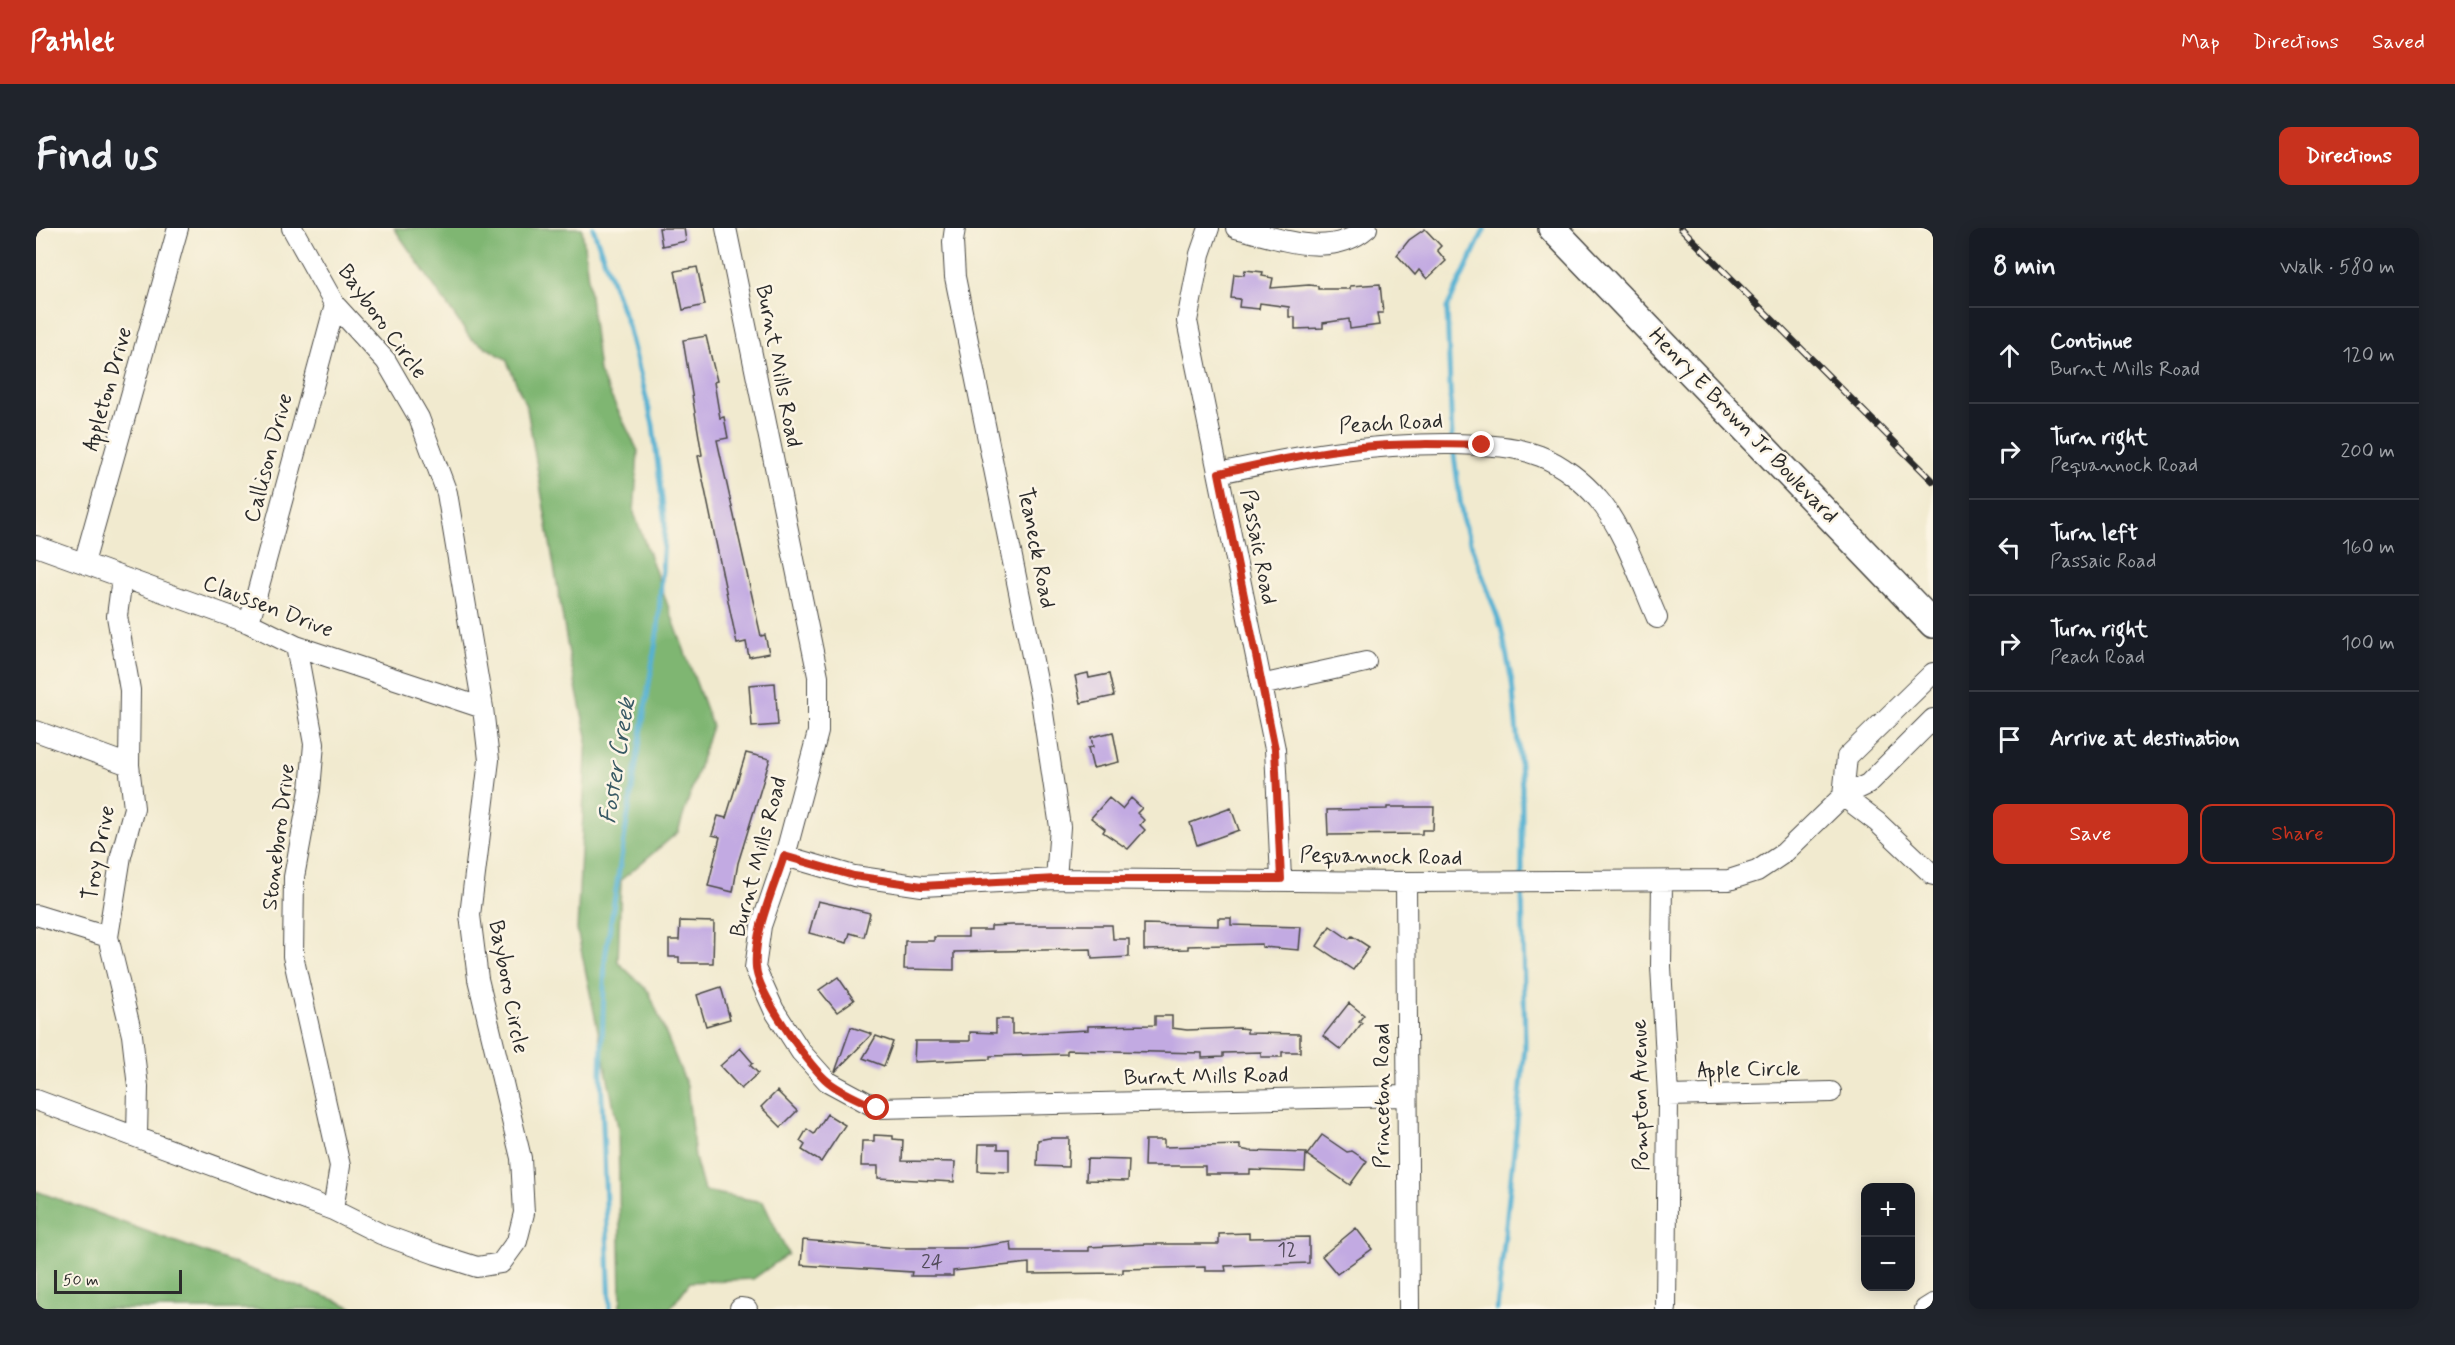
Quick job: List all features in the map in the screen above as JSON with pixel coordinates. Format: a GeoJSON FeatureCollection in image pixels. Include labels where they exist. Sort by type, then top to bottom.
{"type":"FeatureCollection","features":[{"type":"Feature","properties":{"kind":"main road","name":"Henry E Brown Jr Boulevard"},"geometry":{"type":"LineString","coordinates":[[1552,228],[1933,624]]}},
{"type":"Feature","properties":{"kind":"street","name":"Appleton Drive"},"geometry":{"type":"LineString","coordinates":[[84,563],[178,228]]}},
{"type":"Feature","properties":{"kind":"street","name":"Bayboro Circle"},"geometry":{"type":"LineString","coordinates":[[36,1100],[333,1210],[381,1234],[477,1267],[501,1263],[517,1241],[524,1213],[521,1158],[478,979],[470,915],[489,760],[483,708],[447,493],[419,418],[386,361],[335,305],[292,228]]}},
{"type":"Feature","properties":{"kind":"street","name":"Burnt Mills Road"},"geometry":{"type":"LineString","coordinates":[[726,228],[818,676],[818,732],[784,856],[761,926],[755,968],[774,1010],[801,1052],[827,1081],[877,1108],[1406,1096]]}},
{"type":"Feature","properties":{"kind":"street","name":"Teaneck Road"},"geometry":{"type":"LineString","coordinates":[[955,228],[953,242],[955,277],[1041,700],[1060,827],[1056,879]]}},
{"type":"Feature","properties":{"kind":"street","name":"Passaic Road"},"geometry":{"type":"LineString","coordinates":[[1209,228],[1200,254],[1187,321],[1275,749],[1281,879]]}},
{"type":"Feature","properties":{"kind":"street"},"geometry":{"type":"LineString","coordinates":[[1236,228],[1322,247],[1358,236],[1367,228]]}},
{"type":"Feature","properties":{"kind":"street","name":"Callison Drive"},"geometry":{"type":"LineString","coordinates":[[249,623],[335,305]]}},
{"type":"Feature","properties":{"kind":"street","name":"Peach Road"},"geometry":{"type":"LineString","coordinates":[[1219,473],[1310,454],[1415,444],[1511,447],[1542,456],[1578,479],[1600,500],[1618,531],[1658,618]]}},
{"type":"Feature","properties":{"kind":"street","name":"Claussen Drive"},"geometry":{"type":"LineString","coordinates":[[36,546],[249,623],[296,646],[483,708]]}},
{"type":"Feature","properties":{"kind":"street","name":"Troy Drive"},"geometry":{"type":"LineString","coordinates":[[122,578],[117,616],[130,690],[129,765],[134,808],[121,856],[108,937],[132,1035],[138,1087],[137,1136]]}},
{"type":"Feature","properties":{"kind":"street","name":"Stoneboro Drive"},"geometry":{"type":"LineString","coordinates":[[296,646],[314,744],[310,790],[294,877],[293,956],[340,1166],[333,1210]]}},
{"type":"Feature","properties":{"kind":"street"},"geometry":{"type":"LineString","coordinates":[[1261,685],[1366,662]]}},
{"type":"Feature","properties":{"kind":"street"},"geometry":{"type":"LineString","coordinates":[[1933,673],[1847,757],[1843,796],[1877,822],[1933,874]]}},
{"type":"Feature","properties":{"kind":"street","name":"Pequannock Road"},"geometry":{"type":"LineString","coordinates":[[784,856],[854,876],[922,886],[1056,879],[1281,879],[1406,882],[1728,880],[1757,871],[1784,853],[1843,796],[1868,784],[1933,719]]}},
{"type":"Feature","properties":{"kind":"street"},"geometry":{"type":"LineString","coordinates":[[36,731],[129,765]]}},
{"type":"Feature","properties":{"kind":"street","name":"Pompton Avenue"},"geometry":{"type":"LineString","coordinates":[[1662,881],[1661,966],[1668,1096],[1666,1309]]}},
{"type":"Feature","properties":{"kind":"street","name":"Princeton Road"},"geometry":{"type":"LineString","coordinates":[[1406,882],[1409,1309]]}},
{"type":"Feature","properties":{"kind":"street"},"geometry":{"type":"LineString","coordinates":[[36,915],[108,937]]}},
{"type":"Feature","properties":{"kind":"street","name":"Apple Circle"},"geometry":{"type":"LineString","coordinates":[[1668,1096],[1831,1092]]}},
{"type":"Feature","properties":{"kind":"street"},"geometry":{"type":"LineString","coordinates":[[1925,1309],[1933,1304]]}},
{"type":"Feature","properties":{"kind":"green space"},"geometry":{"type":"Polygon","coordinates":[[[394,228],[582,228],[599,372],[638,451],[634,513],[712,726],[678,832],[621,880],[618,962],[649,992],[687,1086],[695,1158],[704,1191],[763,1202],[788,1254],[753,1279],[690,1282],[670,1309],[619,1309],[621,1300],[618,1127],[577,930],[587,736],[570,660],[527,408],[506,359],[470,338],[394,228]]]}},
{"type":"Feature","properties":{"kind":"green space"},"geometry":{"type":"Polygon","coordinates":[[[36,1191],[338,1301],[355,1309],[36,1309],[36,1191]]]}},
{"type":"Feature","properties":{"kind":"building"},"geometry":{"type":"Polygon","coordinates":[[[659,228],[684,228],[686,241],[662,246],[659,228]]]}},
{"type":"Feature","properties":{"kind":"building"},"geometry":{"type":"Polygon","coordinates":[[[1425,229],[1441,246],[1437,250],[1446,261],[1427,279],[1419,270],[1415,275],[1397,255],[1409,240],[1425,229]]]}},
{"type":"Feature","properties":{"kind":"building"},"geometry":{"type":"Polygon","coordinates":[[[697,267],[705,305],[683,310],[675,271],[697,267]]]}},
{"type":"Feature","properties":{"kind":"building"},"geometry":{"type":"Polygon","coordinates":[[[1245,270],[1263,272],[1262,276],[1273,278],[1271,288],[1309,285],[1318,286],[1318,289],[1350,289],[1350,286],[1380,284],[1383,313],[1377,313],[1379,325],[1350,329],[1349,319],[1323,323],[1323,328],[1295,329],[1295,317],[1289,317],[1289,307],[1260,303],[1259,309],[1239,307],[1240,299],[1231,298],[1234,274],[1244,275],[1245,270]]]}},
{"type":"Feature","properties":{"kind":"building"},"geometry":{"type":"Polygon","coordinates":[[[706,336],[717,381],[714,382],[720,418],[724,417],[728,438],[717,440],[761,636],[765,635],[769,653],[749,657],[746,642],[737,644],[698,456],[702,455],[683,340],[706,336]]]}},
{"type":"Feature","properties":{"kind":"building"},"geometry":{"type":"Polygon","coordinates":[[[1088,673],[1089,678],[1109,674],[1114,696],[1081,703],[1075,676],[1088,673]]]}},
{"type":"Feature","properties":{"kind":"building"},"geometry":{"type":"Polygon","coordinates":[[[775,683],[778,725],[752,727],[749,685],[775,683]]]}},
{"type":"Feature","properties":{"kind":"building"},"geometry":{"type":"Polygon","coordinates":[[[1113,732],[1119,762],[1093,768],[1088,748],[1093,747],[1091,737],[1113,732]]]}},
{"type":"Feature","properties":{"kind":"building"},"geometry":{"type":"Polygon","coordinates":[[[746,753],[770,759],[738,863],[733,892],[708,886],[720,837],[712,835],[718,816],[726,818],[746,753]]]}},
{"type":"Feature","properties":{"kind":"building"},"geometry":{"type":"Polygon","coordinates":[[[1109,798],[1122,809],[1131,798],[1142,808],[1137,813],[1144,820],[1140,825],[1145,830],[1128,849],[1103,832],[1105,829],[1091,818],[1109,798]]]}},
{"type":"Feature","properties":{"kind":"building"},"geometry":{"type":"Polygon","coordinates":[[[1387,807],[1434,807],[1433,830],[1422,830],[1422,834],[1328,835],[1327,810],[1387,809],[1387,807]]]}},
{"type":"Feature","properties":{"kind":"building"},"geometry":{"type":"Polygon","coordinates":[[[1231,808],[1239,830],[1197,845],[1190,823],[1231,808]]]}},
{"type":"Feature","properties":{"kind":"building"},"geometry":{"type":"Polygon","coordinates":[[[818,901],[870,913],[864,937],[850,933],[847,943],[809,933],[818,901]]]}},
{"type":"Feature","properties":{"kind":"building"},"geometry":{"type":"Polygon","coordinates":[[[1218,918],[1231,918],[1231,925],[1301,927],[1299,950],[1262,947],[1262,944],[1144,950],[1144,924],[1218,926],[1218,918]]]}},
{"type":"Feature","properties":{"kind":"building"},"geometry":{"type":"Polygon","coordinates":[[[680,921],[714,922],[713,963],[679,963],[679,957],[669,957],[669,940],[679,940],[680,921]]]}},
{"type":"Feature","properties":{"kind":"building"},"geometry":{"type":"Polygon","coordinates":[[[1112,925],[1113,939],[1129,939],[1129,957],[1092,959],[1091,949],[954,952],[954,970],[904,969],[905,941],[934,941],[934,937],[968,937],[968,930],[991,930],[991,926],[1112,925]]]}},
{"type":"Feature","properties":{"kind":"building"},"geometry":{"type":"Polygon","coordinates":[[[1330,926],[1349,939],[1352,936],[1369,947],[1353,970],[1317,946],[1330,926]]]}},
{"type":"Feature","properties":{"kind":"building"},"geometry":{"type":"Polygon","coordinates":[[[838,977],[854,1000],[837,1012],[819,990],[838,977]]]}},
{"type":"Feature","properties":{"kind":"building"},"geometry":{"type":"Polygon","coordinates":[[[721,987],[730,1019],[706,1026],[697,995],[721,987]]]}},
{"type":"Feature","properties":{"kind":"building"},"geometry":{"type":"Polygon","coordinates":[[[1349,1003],[1364,1015],[1359,1021],[1362,1023],[1341,1050],[1323,1036],[1349,1003]]]}},
{"type":"Feature","properties":{"kind":"building"},"geometry":{"type":"Polygon","coordinates":[[[1155,1016],[1172,1016],[1172,1028],[1187,1030],[1240,1028],[1247,1029],[1247,1033],[1300,1034],[1300,1052],[1282,1052],[1282,1057],[1261,1057],[1261,1052],[1223,1053],[1223,1057],[1202,1058],[1202,1053],[1067,1050],[1067,1054],[990,1056],[990,1059],[914,1062],[915,1041],[970,1041],[970,1032],[996,1033],[996,1019],[1012,1019],[1012,1034],[1088,1030],[1088,1026],[1155,1025],[1155,1016]]]}},
{"type":"Feature","properties":{"kind":"building"},"geometry":{"type":"Polygon","coordinates":[[[851,1027],[872,1034],[835,1072],[851,1027]]]}},
{"type":"Feature","properties":{"kind":"building"},"geometry":{"type":"Polygon","coordinates":[[[876,1036],[893,1042],[884,1066],[863,1058],[876,1036]]]}},
{"type":"Feature","properties":{"kind":"building"},"geometry":{"type":"Polygon","coordinates":[[[740,1048],[753,1063],[750,1065],[758,1073],[741,1089],[720,1066],[740,1048]]]}},
{"type":"Feature","properties":{"kind":"building"},"geometry":{"type":"Polygon","coordinates":[[[777,1091],[797,1111],[781,1127],[761,1107],[777,1091]]]}},
{"type":"Feature","properties":{"kind":"building"},"geometry":{"type":"Polygon","coordinates":[[[827,1114],[845,1125],[821,1162],[802,1150],[805,1145],[800,1141],[807,1129],[814,1134],[827,1114]]]}},
{"type":"Feature","properties":{"kind":"building"},"geometry":{"type":"Polygon","coordinates":[[[874,1135],[893,1136],[893,1139],[903,1140],[902,1161],[955,1162],[954,1182],[878,1178],[878,1166],[861,1166],[862,1141],[874,1141],[874,1135]]]}},
{"type":"Feature","properties":{"kind":"building"},"geometry":{"type":"Polygon","coordinates":[[[1322,1135],[1347,1152],[1352,1151],[1367,1161],[1350,1185],[1307,1155],[1322,1135]]]}},
{"type":"Feature","properties":{"kind":"building"},"geometry":{"type":"Polygon","coordinates":[[[1069,1138],[1068,1167],[1037,1166],[1038,1140],[1069,1138]]]}},
{"type":"Feature","properties":{"kind":"building"},"geometry":{"type":"Polygon","coordinates":[[[1145,1140],[1164,1140],[1164,1147],[1240,1145],[1240,1149],[1250,1151],[1306,1153],[1305,1172],[1250,1170],[1250,1174],[1205,1174],[1205,1166],[1144,1166],[1145,1140]]]}},
{"type":"Feature","properties":{"kind":"building"},"geometry":{"type":"Polygon","coordinates":[[[979,1144],[998,1144],[998,1149],[1009,1149],[1009,1172],[978,1171],[979,1144]]]}},
{"type":"Feature","properties":{"kind":"building"},"geometry":{"type":"Polygon","coordinates":[[[1087,1159],[1129,1160],[1128,1181],[1086,1180],[1087,1159]]]}},
{"type":"Feature","properties":{"kind":"building"},"geometry":{"type":"Polygon","coordinates":[[[1356,1228],[1372,1249],[1337,1274],[1322,1256],[1356,1228]]]}},
{"type":"Feature","properties":{"kind":"building"},"geometry":{"type":"Polygon","coordinates":[[[1249,1233],[1249,1238],[1309,1237],[1309,1263],[1225,1266],[1226,1271],[1205,1271],[1205,1267],[1123,1269],[1123,1273],[1029,1274],[1029,1263],[953,1271],[953,1276],[911,1276],[912,1272],[801,1265],[803,1240],[899,1248],[969,1248],[1011,1242],[1012,1251],[1089,1251],[1089,1247],[1219,1244],[1219,1234],[1249,1233]]]}},
{"type":"Feature","properties":{"kind":"waterway","name":"Foster Creek"},"geometry":{"type":"LineString","coordinates":[[593,228],[628,326],[653,425],[665,524],[658,628],[605,958],[601,1073],[610,1309]]}},
{"type":"Feature","properties":{"kind":"waterway"},"geometry":{"type":"LineString","coordinates":[[1452,439],[1447,308],[1485,228]]}},
{"type":"Feature","properties":{"kind":"waterway"},"geometry":{"type":"LineString","coordinates":[[1453,448],[1463,522],[1501,627],[1512,682],[1522,786],[1522,877]]}},
{"type":"Feature","properties":{"kind":"waterway"},"geometry":{"type":"LineString","coordinates":[[1497,1309],[1525,1048],[1522,886]]}},
{"type":"Feature","properties":{"kind":"railway"},"geometry":{"type":"LineString","coordinates":[[1681,228],[1933,481]]}},
{"type":"Feature","properties":{"kind":"route"},"geometry":{"type":"LineString","coordinates":[[877,1108],[827,1081],[801,1052],[774,1010],[755,968],[761,926],[784,856],[854,876],[922,886],[1056,879],[1281,879],[1275,749],[1219,473],[1310,454],[1362,447],[1415,444],[1482,445]]}}]}
